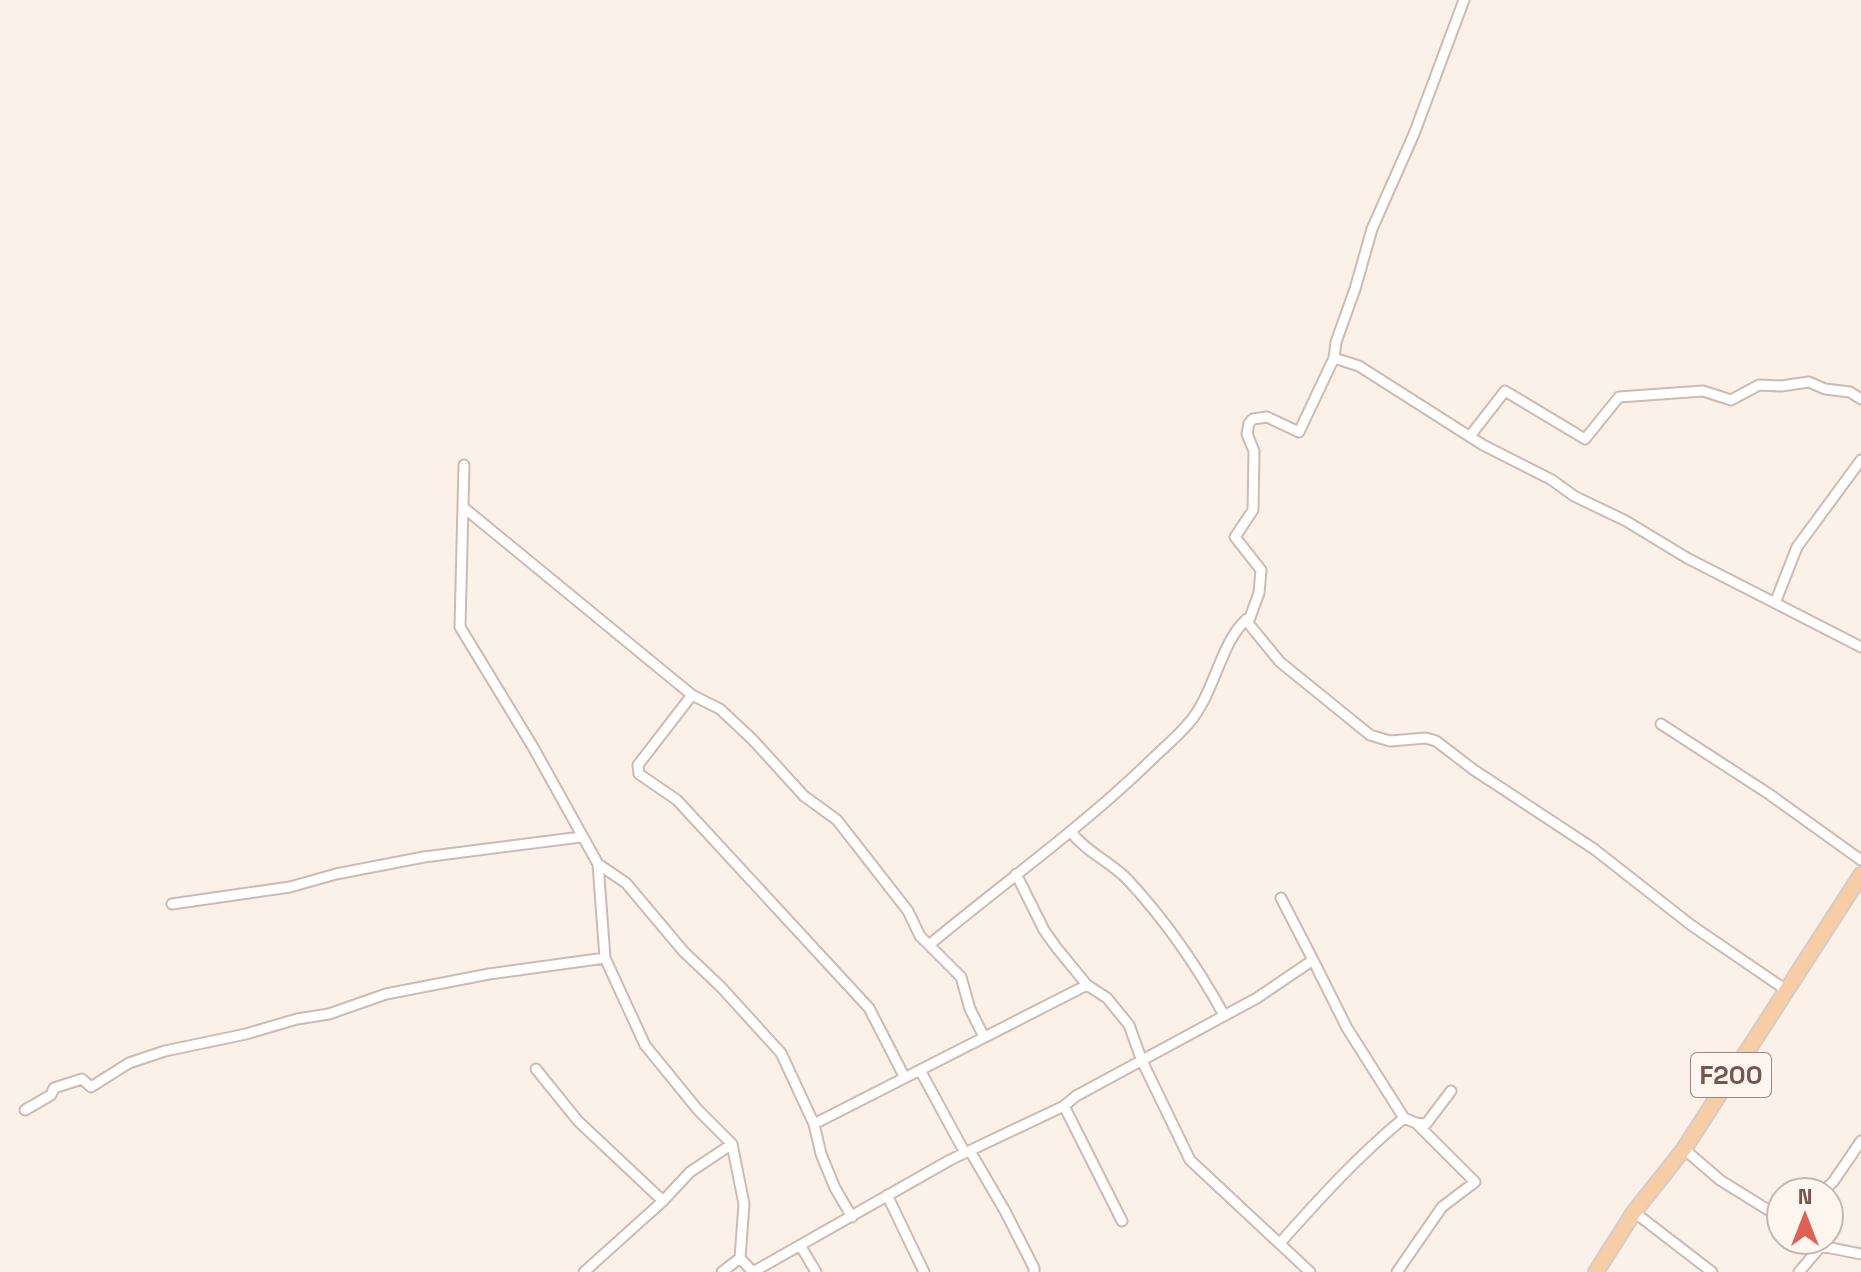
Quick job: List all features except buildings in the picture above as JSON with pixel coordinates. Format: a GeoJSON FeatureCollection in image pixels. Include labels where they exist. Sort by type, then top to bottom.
{"type":"FeatureCollection","features":[{"type":"Feature","properties":{"kind":"main road","name":"F200"},"geometry":{"type":"LineString","coordinates":[[1596,1272],[1634,1212],[1684,1149],[1861,876]]}},
{"type":"Feature","properties":{"kind":"street"},"geometry":{"type":"LineString","coordinates":[[929,945],[1113,796],[1188,725],[1203,706],[1234,633],[1247,619],[1259,593],[1262,577],[1258,565],[1235,537],[1253,510],[1254,451],[1246,431],[1253,419],[1267,417],[1299,432],[1334,358],[1336,342],[1372,229],[1414,134],[1464,0]]}},
{"type":"Feature","properties":{"kind":"street"},"geometry":{"type":"LineString","coordinates":[[1334,358],[1359,366],[1470,436],[1687,558],[1861,647]]}},
{"type":"Feature","properties":{"kind":"street"},"geometry":{"type":"LineString","coordinates":[[1470,436],[1505,391],[1585,439],[1619,397],[1703,391],[1731,400],[1759,385],[1809,382],[1825,389],[1850,392],[1861,399]]}},
{"type":"Feature","properties":{"kind":"street"},"geometry":{"type":"LineString","coordinates":[[1775,603],[1797,547],[1861,460]]}},
{"type":"Feature","properties":{"kind":"street"},"geometry":{"type":"LineString","coordinates":[[464,465],[460,627],[533,747],[598,864],[626,883],[684,952],[721,987],[781,1053],[814,1124],[821,1154],[852,1217]]}},
{"type":"Feature","properties":{"kind":"street"},"geometry":{"type":"LineString","coordinates":[[463,507],[692,695],[720,709],[804,796],[837,820],[908,911],[910,921],[961,977],[970,1009],[984,1037]]}},
{"type":"Feature","properties":{"kind":"street"},"geometry":{"type":"LineString","coordinates":[[1247,619],[1249,627],[1280,662],[1370,735],[1390,741],[1426,738],[1436,741],[1474,770],[1594,849],[1691,925],[1786,990]]}},
{"type":"Feature","properties":{"kind":"street"},"geometry":{"type":"LineString","coordinates":[[692,695],[638,765],[639,774],[677,800],[869,1008],[905,1078]]}},
{"type":"Feature","properties":{"kind":"street"},"geometry":{"type":"LineString","coordinates":[[1661,724],[1780,801],[1861,860]]}},
{"type":"Feature","properties":{"kind":"street"},"geometry":{"type":"LineString","coordinates":[[1071,832],[1079,843],[1126,878],[1179,940],[1224,1015]]}},
{"type":"Feature","properties":{"kind":"street"},"geometry":{"type":"LineString","coordinates":[[172,904],[290,887],[336,874],[424,857],[581,837]]}},
{"type":"Feature","properties":{"kind":"street"},"geometry":{"type":"LineString","coordinates":[[598,864],[605,958],[645,1045],[698,1110],[732,1144],[744,1204],[740,1258],[753,1272],[887,1195],[1064,1106],[1076,1096],[1257,998],[1313,960]]}},
{"type":"Feature","properties":{"kind":"street"},"geometry":{"type":"LineString","coordinates":[[1016,874],[1044,930],[1087,985],[1107,998],[1124,1017],[1190,1160],[1310,1272]]}},
{"type":"Feature","properties":{"kind":"street"},"geometry":{"type":"LineString","coordinates":[[1281,898],[1347,1028],[1404,1118],[1426,1124],[1451,1091]]}},
{"type":"Feature","properties":{"kind":"street"},"geometry":{"type":"LineString","coordinates":[[25,1110],[51,1095],[54,1088],[82,1079],[91,1087],[129,1063],[181,1046],[329,1014],[386,994],[434,984],[605,958]]}},
{"type":"Feature","properties":{"kind":"street"},"geometry":{"type":"LineString","coordinates":[[814,1124],[1087,985]]}},
{"type":"Feature","properties":{"kind":"street"},"geometry":{"type":"LineString","coordinates":[[536,1069],[578,1121],[663,1201]]}},
{"type":"Feature","properties":{"kind":"street"},"geometry":{"type":"LineString","coordinates":[[920,1070],[1011,1221],[1034,1272]]}},
{"type":"Feature","properties":{"kind":"street"},"geometry":{"type":"LineString","coordinates":[[1064,1106],[1122,1221]]}},
{"type":"Feature","properties":{"kind":"street"},"geometry":{"type":"LineString","coordinates":[[1280,1243],[1354,1161],[1404,1118]]}},
{"type":"Feature","properties":{"kind":"street"},"geometry":{"type":"LineString","coordinates":[[1397,1272],[1442,1207],[1475,1182],[1416,1123]]}},
{"type":"Feature","properties":{"kind":"street"},"geometry":{"type":"LineString","coordinates":[[1837,1176],[1861,1141]]}},
{"type":"Feature","properties":{"kind":"street"},"geometry":{"type":"LineString","coordinates":[[584,1272],[663,1201],[690,1172],[732,1144]]}},
{"type":"Feature","properties":{"kind":"street"},"geometry":{"type":"LineString","coordinates":[[1684,1149],[1720,1180],[1765,1208]]}},
{"type":"Feature","properties":{"kind":"street"},"geometry":{"type":"LineString","coordinates":[[887,1195],[924,1272]]}},
{"type":"Feature","properties":{"kind":"street"},"geometry":{"type":"LineString","coordinates":[[1634,1212],[1712,1272]]}},
{"type":"Feature","properties":{"kind":"street"},"geometry":{"type":"LineString","coordinates":[[800,1245],[816,1272]]}},
{"type":"Feature","properties":{"kind":"street"},"geometry":{"type":"LineString","coordinates":[[722,1272],[740,1258]]}}]}
